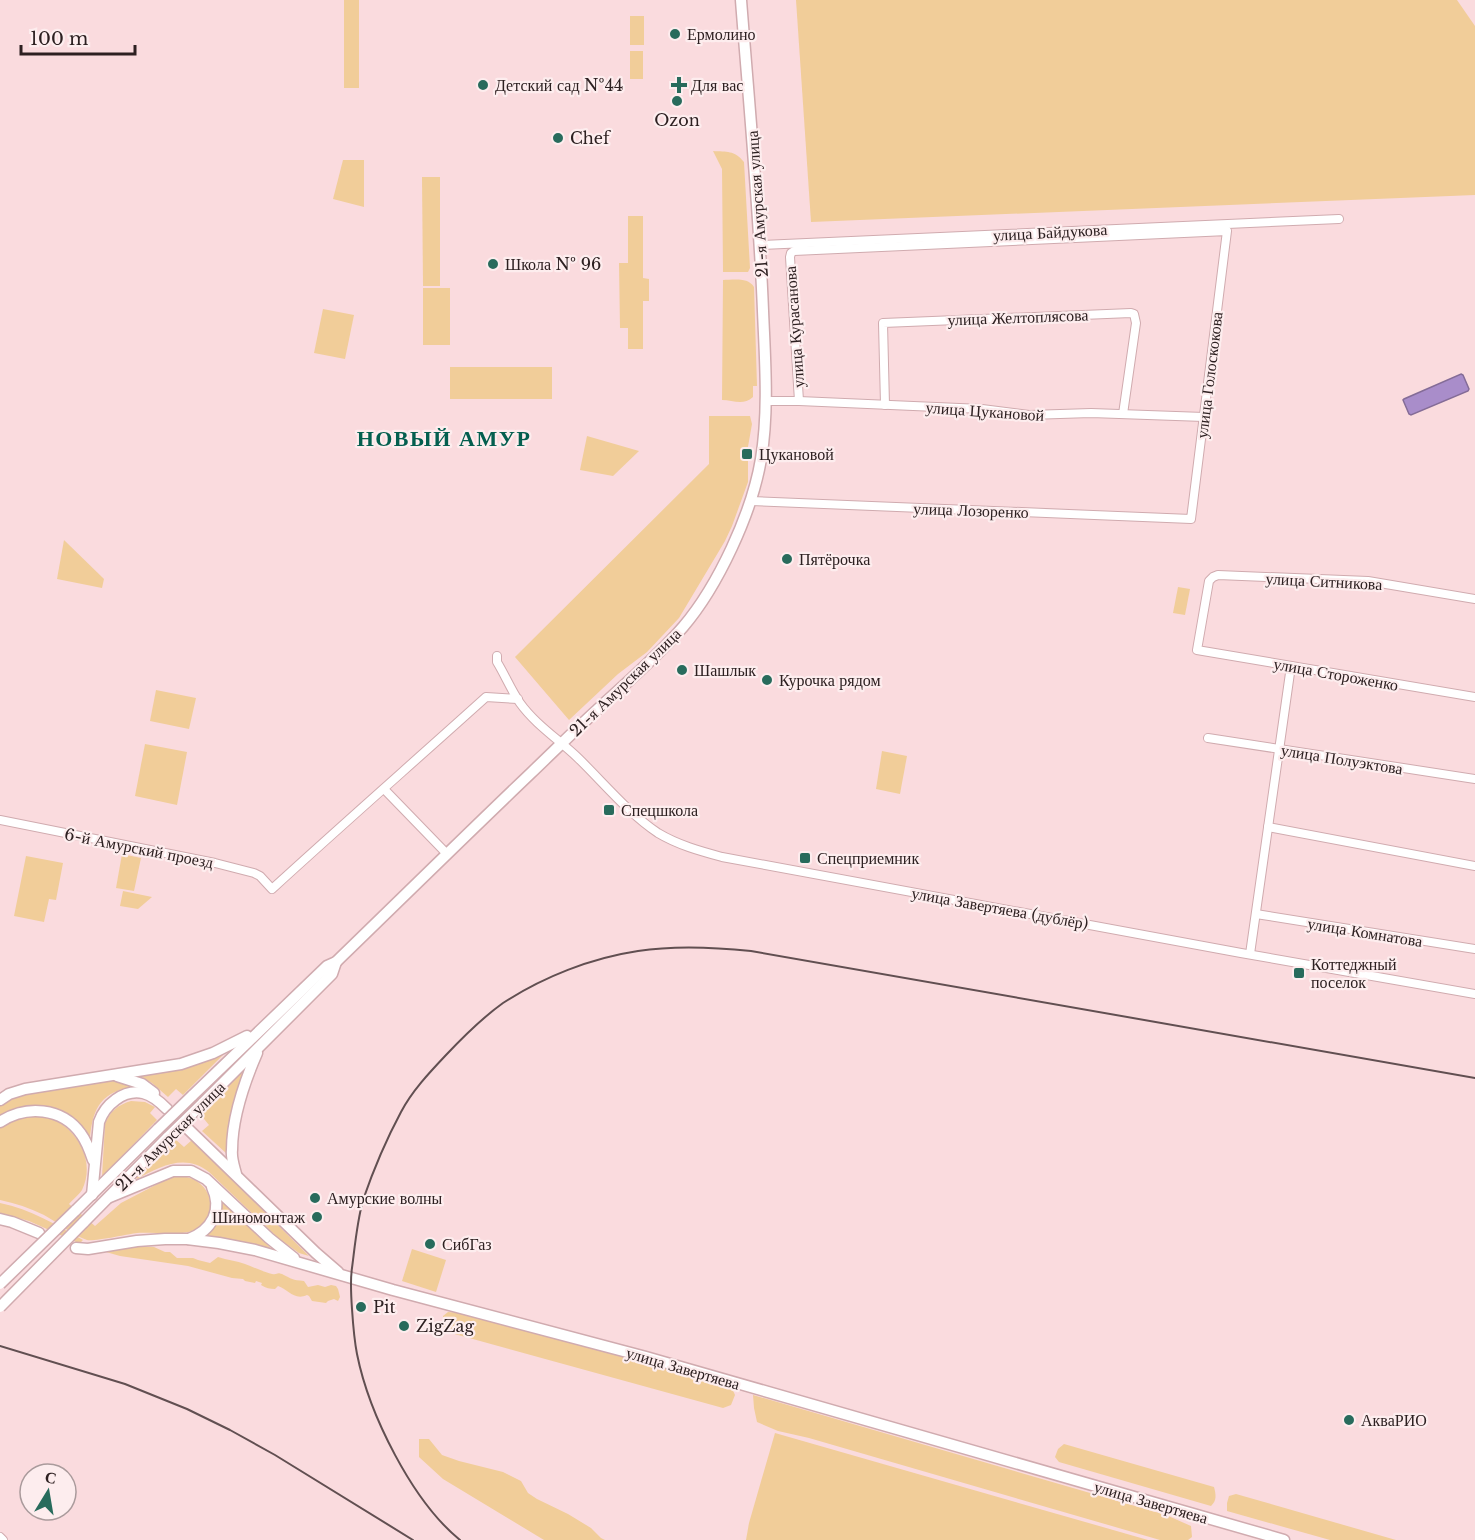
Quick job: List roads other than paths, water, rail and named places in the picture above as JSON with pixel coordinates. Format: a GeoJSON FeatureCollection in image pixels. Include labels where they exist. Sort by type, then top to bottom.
{"type":"FeatureCollection","features":[{"type":"Feature","properties":{"kind":"main road","name":"21-я Амурская улица"},"geometry":{"type":"LineString","coordinates":[[0,1284],[253,1036],[327,966],[336,962],[652,659],[685,625],[714,581],[735,542],[751,501],[761,459],[766,400],[760,245],[741,0]]}},
{"type":"Feature","properties":{"kind":"main road","name":"21-я Амурская улица"},"geometry":{"type":"LineString","coordinates":[[0,1307],[332,974],[336,962]]}},
{"type":"Feature","properties":{"kind":"main road"},"geometry":{"type":"LineString","coordinates":[[0,1100],[9,1094],[26,1089],[191,1061],[223,1049],[246,1036],[253,1036]]}},
{"type":"Feature","properties":{"kind":"main road"},"geometry":{"type":"LineString","coordinates":[[237,1177],[231,1151],[235,1124],[242,1091],[259,1047]]}},
{"type":"Feature","properties":{"kind":"main road"},"geometry":{"type":"LineString","coordinates":[[92,1195],[99,1122],[110,1103],[125,1095],[138,1092],[149,1095],[164,1106],[152,1090],[142,1084],[111,1075]]}},
{"type":"Feature","properties":{"kind":"main road"},"geometry":{"type":"LineString","coordinates":[[0,1122],[15,1113],[26,1111],[56,1114],[80,1132],[95,1167]]}},
{"type":"Feature","properties":{"kind":"main road"},"geometry":{"type":"LineString","coordinates":[[186,1127],[341,1275]]}},
{"type":"Feature","properties":{"kind":"main road"},"geometry":{"type":"LineString","coordinates":[[110,1197],[173,1170],[191,1171],[201,1175],[293,1258],[308,1266],[315,1262],[316,1253]]}},
{"type":"Feature","properties":{"kind":"main road"},"geometry":{"type":"LineString","coordinates":[[187,1239],[207,1228],[214,1218],[216,1197],[211,1184]]}},
{"type":"Feature","properties":{"kind":"main road"},"geometry":{"type":"LineString","coordinates":[[0,1219],[39,1233]]}},
{"type":"Feature","properties":{"kind":"main road","name":"улица Завертяева"},"geometry":{"type":"LineString","coordinates":[[76,1248],[88,1249],[154,1239],[187,1239],[246,1248],[646,1357],[1284,1540]]}},
{"type":"Feature","properties":{"kind":"street","name":"улица Байдукова"},"geometry":{"type":"LineString","coordinates":[[760,245],[1339,219]]}},
{"type":"Feature","properties":{"kind":"street","name":"улица Байдукова"},"geometry":{"type":"LineString","coordinates":[[791,253],[794,251],[1227,231]]}},
{"type":"Feature","properties":{"kind":"street","name":"улица Голоскокова"},"geometry":{"type":"LineString","coordinates":[[1191,519],[1227,231]]}},
{"type":"Feature","properties":{"kind":"street","name":"улица Курасанова"},"geometry":{"type":"LineString","coordinates":[[791,253],[799,401]]}},
{"type":"Feature","properties":{"kind":"street","name":"улица Желтоплясова"},"geometry":{"type":"LineString","coordinates":[[885,405],[883,323],[1131,313],[1134,314],[1136,322],[1123,414]]}},
{"type":"Feature","properties":{"kind":"street","name":"улица Цукановой"},"geometry":{"type":"LineString","coordinates":[[766,400],[982,409],[1029,415],[1091,413],[1204,417]]}},
{"type":"Feature","properties":{"kind":"street","name":"улица Лозоренко"},"geometry":{"type":"LineString","coordinates":[[751,501],[1191,519]]}},
{"type":"Feature","properties":{"kind":"street","name":"улица Ситникова"},"geometry":{"type":"LineString","coordinates":[[1197,650],[1209,580],[1218,575],[1368,581],[1475,599]]}},
{"type":"Feature","properties":{"kind":"street","name":"улица Стороженко"},"geometry":{"type":"LineString","coordinates":[[1197,650],[1475,697]]}},
{"type":"Feature","properties":{"kind":"street","name":"улица Завертяева (дублёр)"},"geometry":{"type":"LineString","coordinates":[[497,656],[497,662],[518,699],[548,732],[641,820],[676,843],[722,857],[1475,994]]}},
{"type":"Feature","properties":{"kind":"street"},"geometry":{"type":"LineString","coordinates":[[1250,954],[1291,666]]}},
{"type":"Feature","properties":{"kind":"street"},"geometry":{"type":"LineString","coordinates":[[447,854],[384,789],[486,696],[518,699]]}},
{"type":"Feature","properties":{"kind":"street","name":"улица Полуэктова"},"geometry":{"type":"LineString","coordinates":[[1208,738],[1475,779]]}},
{"type":"Feature","properties":{"kind":"street","name":"6-й Амурский проезд"},"geometry":{"type":"LineString","coordinates":[[0,820],[215,862],[254,873],[272,889],[384,789]]}},
{"type":"Feature","properties":{"kind":"street"},"geometry":{"type":"LineString","coordinates":[[1268,827],[1475,866]]}},
{"type":"Feature","properties":{"kind":"street","name":"улица Комнатова"},"geometry":{"type":"LineString","coordinates":[[1256,914],[1475,949]]}},
{"type":"Feature","properties":{"kind":"railway"},"geometry":{"type":"LineString","coordinates":[[460,1540],[442,1523],[409,1480],[371,1403],[357,1354],[353,1326],[351,1273],[358,1225],[363,1200],[380,1156],[405,1104],[416,1089],[452,1048],[488,1015],[503,1003],[551,977],[603,958],[652,949],[694,947],[751,951],[1475,1078]]}},
{"type":"Feature","properties":{"kind":"railway"},"geometry":{"type":"LineString","coordinates":[[0,1346],[125,1384],[187,1409],[275,1455],[413,1540]]}},
{"type":"Feature","properties":{"kind":"place","name":"Ермолино"},"geometry":{"type":"Point","coordinates":[675,34]}},
{"type":"Feature","properties":{"kind":"place","name":"Детский сад №44"},"geometry":{"type":"Point","coordinates":[483,85]}},
{"type":"Feature","properties":{"kind":"place","name":"Для вас"},"geometry":{"type":"Point","coordinates":[679,85]}},
{"type":"Feature","properties":{"kind":"place","name":"Ozon"},"geometry":{"type":"Point","coordinates":[677,101]}},
{"type":"Feature","properties":{"kind":"place","name":"Chef"},"geometry":{"type":"Point","coordinates":[558,138]}},
{"type":"Feature","properties":{"kind":"place","name":"Школа № 96"},"geometry":{"type":"Point","coordinates":[493,264]}},
{"type":"Feature","properties":{"kind":"place","name":"Цукановой"},"geometry":{"type":"Point","coordinates":[747,454]}},
{"type":"Feature","properties":{"kind":"place","name":"Пятёрочка"},"geometry":{"type":"Point","coordinates":[787,559]}},
{"type":"Feature","properties":{"kind":"place","name":"Шашлык"},"geometry":{"type":"Point","coordinates":[682,670]}},
{"type":"Feature","properties":{"kind":"place","name":"Курочка рядом"},"geometry":{"type":"Point","coordinates":[767,680]}},
{"type":"Feature","properties":{"kind":"place","name":"Спецшкола"},"geometry":{"type":"Point","coordinates":[609,810]}},
{"type":"Feature","properties":{"kind":"place","name":"Спецприемник"},"geometry":{"type":"Point","coordinates":[805,858]}},
{"type":"Feature","properties":{"kind":"place","name":"Коттеджный поселок"},"geometry":{"type":"Point","coordinates":[1299,973]}},
{"type":"Feature","properties":{"kind":"place","name":"Амурские волны"},"geometry":{"type":"Point","coordinates":[315,1198]}},
{"type":"Feature","properties":{"kind":"place","name":"Шиномонтаж"},"geometry":{"type":"Point","coordinates":[317,1217]}},
{"type":"Feature","properties":{"kind":"place","name":"СибГаз"},"geometry":{"type":"Point","coordinates":[430,1244]}},
{"type":"Feature","properties":{"kind":"place","name":"Pit"},"geometry":{"type":"Point","coordinates":[361,1307]}},
{"type":"Feature","properties":{"kind":"place","name":"ZigZag"},"geometry":{"type":"Point","coordinates":[404,1326]}},
{"type":"Feature","properties":{"kind":"place","name":"АкваРИО"},"geometry":{"type":"Point","coordinates":[1349,1420]}},
{"type":"Feature","properties":{"kind":"district","name":"НОВЫЙ АМУР"},"geometry":{"type":"Point","coordinates":[444,438]}}]}
